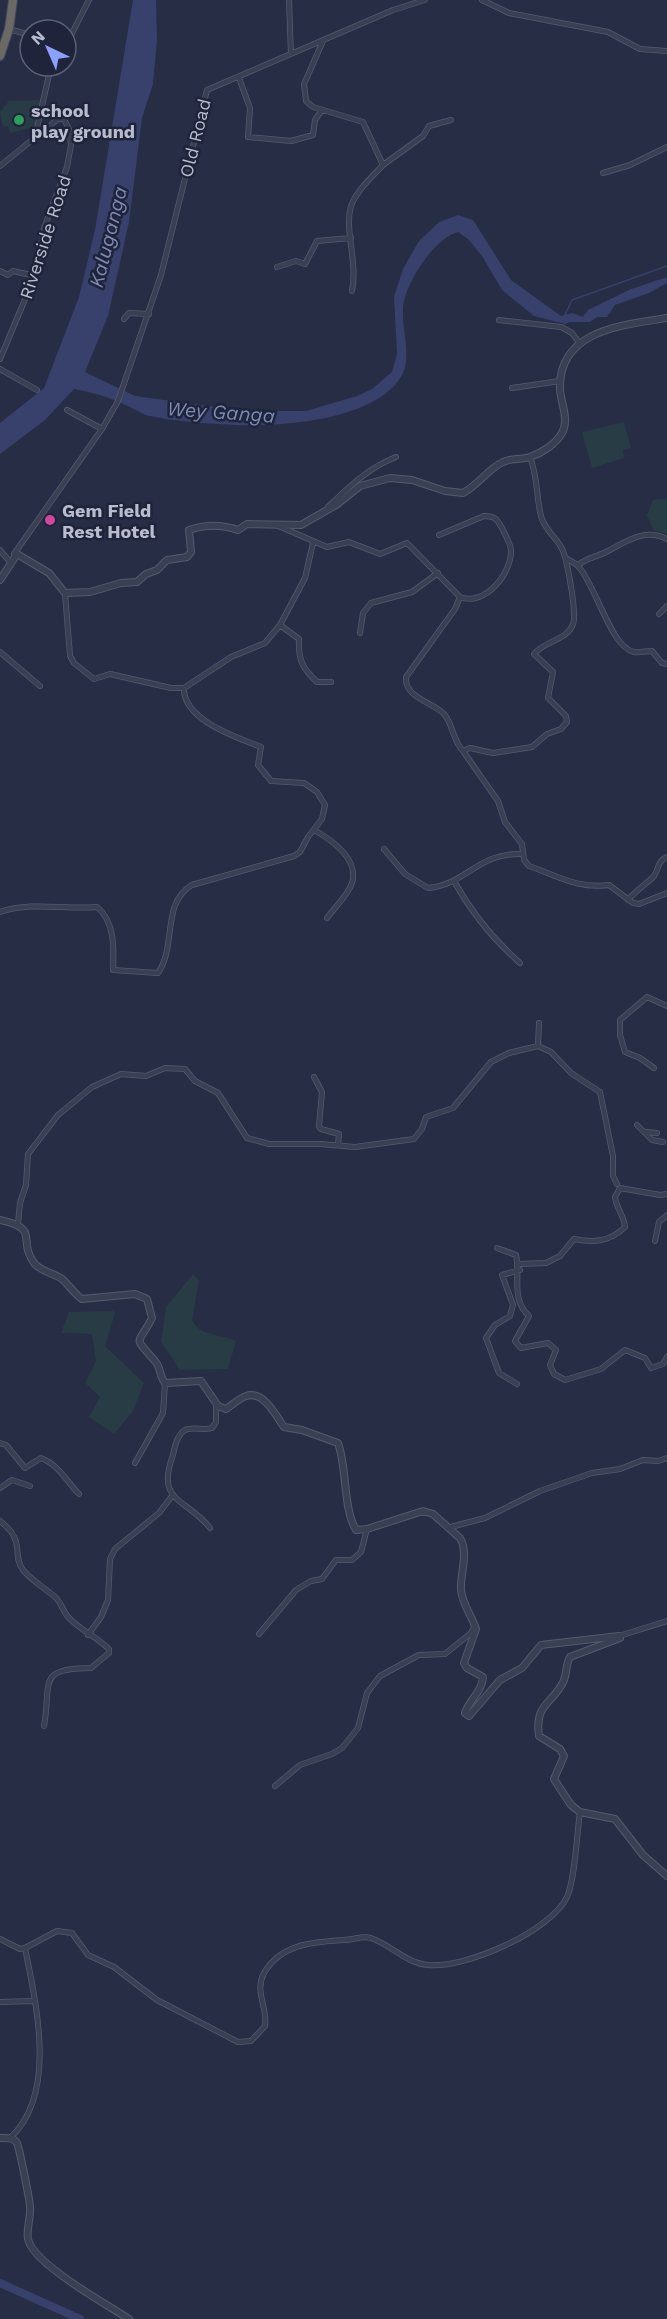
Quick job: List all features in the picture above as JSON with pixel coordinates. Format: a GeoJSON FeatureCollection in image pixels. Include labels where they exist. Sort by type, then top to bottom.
{"type":"FeatureCollection","features":[{"type":"Feature","properties":{"kind":"highway"},"geometry":{"type":"LineString","coordinates":[[0,56],[9,29],[13,0]]}},
{"type":"Feature","properties":{"kind":"street"},"geometry":{"type":"LineString","coordinates":[[78,22],[89,0]]}},
{"type":"Feature","properties":{"kind":"street"},"geometry":{"type":"LineString","coordinates":[[289,0],[291,54]]}},
{"type":"Feature","properties":{"kind":"street","name":"Old Road"},"geometry":{"type":"LineString","coordinates":[[14,554],[102,429],[128,377],[149,314],[207,90],[393,10],[425,0]]}},
{"type":"Feature","properties":{"kind":"street"},"geometry":{"type":"LineString","coordinates":[[482,0],[509,13],[608,32],[640,49],[667,51]]}},
{"type":"Feature","properties":{"kind":"street"},"geometry":{"type":"LineString","coordinates":[[9,29],[18,32]]}},
{"type":"Feature","properties":{"kind":"street"},"geometry":{"type":"LineString","coordinates":[[323,41],[304,84],[306,101],[322,110],[363,122],[383,165]]}},
{"type":"Feature","properties":{"kind":"street"},"geometry":{"type":"LineString","coordinates":[[0,166],[35,137],[48,78]]}},
{"type":"Feature","properties":{"kind":"street"},"geometry":{"type":"LineString","coordinates":[[239,78],[250,108],[248,137],[302,140],[313,135],[315,120],[322,110]]}},
{"type":"Feature","properties":{"kind":"street","name":"Riverside Road"},"geometry":{"type":"LineString","coordinates":[[0,359],[35,276],[44,228],[70,158],[69,129],[64,119],[58,119],[35,137]]}},
{"type":"Feature","properties":{"kind":"street"},"geometry":{"type":"LineString","coordinates":[[352,291],[355,276],[348,219],[352,204],[363,186],[383,165],[423,136],[429,126],[451,120]]}},
{"type":"Feature","properties":{"kind":"street"},"geometry":{"type":"LineString","coordinates":[[603,173],[630,165],[667,147]]}},
{"type":"Feature","properties":{"kind":"street"},"geometry":{"type":"LineString","coordinates":[[277,267],[296,261],[305,264],[317,241],[351,238]]}},
{"type":"Feature","properties":{"kind":"street"},"geometry":{"type":"LineString","coordinates":[[0,271],[8,275],[13,272],[35,276]]}},
{"type":"Feature","properties":{"kind":"street"},"geometry":{"type":"LineString","coordinates":[[129,305],[133,313]]}},
{"type":"Feature","properties":{"kind":"street"},"geometry":{"type":"LineString","coordinates":[[124,319],[129,313],[149,314]]}},
{"type":"Feature","properties":{"kind":"street"},"geometry":{"type":"LineString","coordinates":[[328,507],[336,505],[360,486],[390,478],[412,480],[463,493],[503,462],[530,457],[551,446],[564,430],[560,381],[564,365],[580,345],[597,332],[607,328],[667,318]]}},
{"type":"Feature","properties":{"kind":"street"},"geometry":{"type":"LineString","coordinates":[[499,320],[561,327],[572,333],[580,345]]}},
{"type":"Feature","properties":{"kind":"street"},"geometry":{"type":"LineString","coordinates":[[0,369],[37,390]]}},
{"type":"Feature","properties":{"kind":"street"},"geometry":{"type":"LineString","coordinates":[[512,388],[560,381]]}},
{"type":"Feature","properties":{"kind":"street"},"geometry":{"type":"LineString","coordinates":[[67,410],[102,429]]}},
{"type":"Feature","properties":{"kind":"street"},"geometry":{"type":"LineString","coordinates":[[65,593],[90,592],[121,583],[136,582],[146,574],[157,570],[167,560],[187,557],[191,552],[189,530],[200,526],[224,525],[238,530],[247,524],[301,525],[328,507],[355,480],[396,457]]}},
{"type":"Feature","properties":{"kind":"street"},"geometry":{"type":"LineString","coordinates":[[530,457],[536,472],[542,519],[566,558],[578,565],[599,601],[610,628],[626,648],[633,652],[652,651],[662,663],[667,664]]}},
{"type":"Feature","properties":{"kind":"street"},"geometry":{"type":"LineString","coordinates":[[276,525],[313,543],[327,547],[349,542],[380,554],[407,543],[460,597],[473,599],[483,596],[501,579],[510,558],[510,543],[497,519],[492,516],[478,519],[439,535]]}},
{"type":"Feature","properties":{"kind":"street"},"geometry":{"type":"LineString","coordinates":[[578,565],[587,558],[607,552],[626,540],[648,534],[658,534],[667,539]]}},
{"type":"Feature","properties":{"kind":"street"},"geometry":{"type":"LineString","coordinates":[[0,580],[14,554],[23,556],[49,573],[65,593],[70,656],[89,677],[98,679],[110,674],[171,688],[184,688],[231,657],[264,643],[280,625],[305,578],[313,543]]}},
{"type":"Feature","properties":{"kind":"street"},"geometry":{"type":"LineString","coordinates":[[0,550],[10,562]]}},
{"type":"Feature","properties":{"kind":"street"},"geometry":{"type":"LineString","coordinates":[[463,751],[470,748],[492,753],[532,747],[547,734],[561,729],[567,722],[566,716],[548,698],[553,672],[534,654],[539,648],[566,634],[573,626],[575,608],[567,577],[566,558]]}},
{"type":"Feature","properties":{"kind":"street"},"geometry":{"type":"LineString","coordinates":[[360,633],[363,613],[371,603],[412,592],[438,573]]}},
{"type":"Feature","properties":{"kind":"street"},"geometry":{"type":"LineString","coordinates":[[460,597],[406,677],[405,683],[412,693],[446,717],[455,739],[498,801],[505,822],[522,844],[524,860],[529,866],[577,885],[590,887],[609,885],[628,900],[639,904],[667,893]]}},
{"type":"Feature","properties":{"kind":"street"},"geometry":{"type":"LineString","coordinates":[[659,614],[667,606]]}},
{"type":"Feature","properties":{"kind":"street"},"geometry":{"type":"LineString","coordinates":[[280,625],[299,639],[298,655],[306,672],[317,682],[330,682]]}},
{"type":"Feature","properties":{"kind":"street"},"geometry":{"type":"LineString","coordinates":[[0,652],[40,686]]}},
{"type":"Feature","properties":{"kind":"street"},"geometry":{"type":"LineString","coordinates":[[0,912],[36,905],[70,909],[97,907],[106,916],[112,933],[113,969],[158,973],[170,943],[172,913],[184,890],[192,885],[294,856],[300,852],[325,813],[325,805],[317,792],[304,783],[271,781],[258,765],[261,747],[218,729],[199,715],[184,699],[184,688]]}},
{"type":"Feature","properties":{"kind":"street"},"geometry":{"type":"LineString","coordinates":[[314,830],[331,840],[344,852],[352,872],[353,880],[327,918]]}},
{"type":"Feature","properties":{"kind":"street"},"geometry":{"type":"LineString","coordinates":[[384,849],[405,874],[428,888],[454,881],[495,856],[523,854]]}},
{"type":"Feature","properties":{"kind":"street"},"geometry":{"type":"LineString","coordinates":[[628,900],[641,885],[653,877],[659,862],[667,857]]}},
{"type":"Feature","properties":{"kind":"street"},"geometry":{"type":"LineString","coordinates":[[454,881],[467,904],[520,963]]}},
{"type":"Feature","properties":{"kind":"street"},"geometry":{"type":"LineString","coordinates":[[654,1068],[626,1052],[620,1035],[620,1020],[647,997],[667,1006]]}},
{"type":"Feature","properties":{"kind":"street"},"geometry":{"type":"LineString","coordinates":[[538,1046],[539,1023]]}},
{"type":"Feature","properties":{"kind":"street"},"geometry":{"type":"LineString","coordinates":[[18,1224],[20,1203],[26,1185],[28,1154],[58,1115],[92,1087],[121,1074],[146,1076],[160,1069],[185,1069],[195,1080],[218,1093],[247,1138],[269,1144],[355,1147],[414,1139],[423,1129],[426,1118],[453,1108],[491,1062],[509,1053],[538,1046],[551,1052],[571,1073],[600,1092],[613,1156],[613,1176],[617,1184]]}},
{"type":"Feature","properties":{"kind":"street"},"geometry":{"type":"LineString","coordinates":[[314,1077],[322,1092],[319,1126],[321,1129],[339,1134],[338,1145]]}},
{"type":"Feature","properties":{"kind":"street"},"geometry":{"type":"LineString","coordinates":[[637,1125],[652,1140],[663,1142]]}},
{"type":"Feature","properties":{"kind":"street"},"geometry":{"type":"LineString","coordinates":[[645,1132],[657,1133]]}},
{"type":"Feature","properties":{"kind":"street"},"geometry":{"type":"LineString","coordinates":[[518,1384],[500,1373],[486,1338],[495,1325],[510,1316],[513,1305],[502,1275],[519,1267],[546,1263],[560,1256],[574,1239],[598,1241],[615,1237],[625,1227],[624,1218],[615,1202],[620,1188],[660,1195],[667,1194]]}},
{"type":"Feature","properties":{"kind":"street"},"geometry":{"type":"LineString","coordinates":[[655,1241],[659,1222],[667,1215]]}},
{"type":"Feature","properties":{"kind":"street"},"geometry":{"type":"LineString","coordinates":[[0,1220],[18,1224],[26,1231],[30,1254],[35,1263],[42,1270],[61,1278],[82,1299],[135,1294],[147,1299],[152,1318],[141,1334],[139,1342],[156,1362],[159,1375],[165,1383],[163,1413],[135,1463]]}},
{"type":"Feature","properties":{"kind":"street"},"geometry":{"type":"LineString","coordinates":[[497,1248],[516,1255],[519,1267],[515,1286],[521,1309],[529,1316],[515,1341],[521,1348],[548,1343],[556,1350],[549,1365],[554,1374],[565,1380],[601,1370],[626,1350],[645,1358],[651,1368],[663,1364],[667,1357]]}},
{"type":"Feature","properties":{"kind":"street"},"geometry":{"type":"LineString","coordinates":[[165,1383],[201,1381],[216,1402],[226,1409],[244,1396],[256,1396],[267,1402],[284,1427],[302,1430],[338,1443],[351,1521],[356,1530],[367,1529],[423,1511],[433,1514],[463,1543],[461,1593],[476,1629],[464,1663],[470,1670],[480,1674],[483,1682],[466,1709],[465,1713],[469,1716],[500,1680],[522,1668],[541,1645],[619,1636],[667,1621]]}},
{"type":"Feature","properties":{"kind":"street"},"geometry":{"type":"LineString","coordinates":[[210,1528],[201,1516],[183,1506],[172,1496],[167,1484],[167,1470],[178,1438],[188,1428],[212,1428],[216,1422],[216,1402]]}},
{"type":"Feature","properties":{"kind":"street"},"geometry":{"type":"LineString","coordinates":[[0,1443],[6,1445],[25,1468],[41,1458],[45,1459],[59,1469],[79,1494]]}},
{"type":"Feature","properties":{"kind":"street"},"geometry":{"type":"LineString","coordinates":[[447,1528],[485,1518],[540,1491],[592,1473],[620,1469],[643,1460],[657,1461],[667,1458]]}},
{"type":"Feature","properties":{"kind":"street"},"geometry":{"type":"LineString","coordinates":[[0,1488],[12,1480],[30,1486]]}},
{"type":"Feature","properties":{"kind":"street"},"geometry":{"type":"LineString","coordinates":[[88,1635],[101,1617],[108,1600],[110,1559],[115,1549],[159,1513],[172,1496]]}},
{"type":"Feature","properties":{"kind":"street"},"geometry":{"type":"LineString","coordinates":[[0,1521],[13,1533],[19,1545],[22,1569],[43,1590],[56,1598],[68,1616],[88,1635],[107,1646],[109,1653],[91,1668],[70,1668],[52,1676],[46,1684],[47,1708],[44,1726]]}},
{"type":"Feature","properties":{"kind":"street"},"geometry":{"type":"LineString","coordinates":[[259,1634],[296,1590],[311,1581],[322,1579],[336,1560],[352,1560],[361,1552],[367,1529]]}},
{"type":"Feature","properties":{"kind":"street"},"geometry":{"type":"LineString","coordinates":[[275,1786],[300,1765],[332,1754],[342,1748],[358,1728],[367,1693],[380,1676],[419,1655],[445,1654],[471,1633],[475,1625]]}},
{"type":"Feature","properties":{"kind":"street"},"geometry":{"type":"LineString","coordinates":[[619,1636],[620,1638],[570,1657],[564,1680],[543,1706],[538,1725],[539,1736],[560,1749],[564,1756],[554,1779],[555,1784],[571,1805],[580,1812],[615,1819],[643,1855],[667,1876]]}},
{"type":"Feature","properties":{"kind":"street"},"geometry":{"type":"LineString","coordinates":[[0,1939],[25,1948],[57,1931],[72,1933],[88,1955],[114,1967],[157,2000],[237,2042],[250,2042],[265,2026],[259,1991],[265,1973],[277,1959],[303,1943],[368,1936],[401,1956],[430,1965],[471,1957],[533,1932],[559,1910],[568,1895],[580,1812]]}},
{"type":"Feature","properties":{"kind":"street"},"geometry":{"type":"LineString","coordinates":[[10,2138],[32,2110],[39,2079],[34,2001],[25,1948]]}},
{"type":"Feature","properties":{"kind":"street"},"geometry":{"type":"LineString","coordinates":[[0,2002],[34,2001]]}},
{"type":"Feature","properties":{"kind":"street"},"geometry":{"type":"LineString","coordinates":[[0,2138],[10,2138],[16,2143],[19,2151],[30,2203],[28,2239],[31,2246],[62,2277],[129,2319]]}},
{"type":"Feature","properties":{"kind":"shaded area","name":"school play ground"},"geometry":{"type":"Polygon","coordinates":[[[40,100],[33,133],[30,128],[10,133],[8,126],[3,127],[0,112],[9,101],[40,100]]]}},
{"type":"Feature","properties":{"kind":"shaded area"},"geometry":{"type":"Polygon","coordinates":[[[624,422],[631,448],[623,450],[624,458],[592,468],[582,432],[624,422]]]}},
{"type":"Feature","properties":{"kind":"shaded area"},"geometry":{"type":"Polygon","coordinates":[[[667,499],[667,534],[653,530],[647,515],[653,500],[667,499]]]}},
{"type":"Feature","properties":{"kind":"shaded area"},"geometry":{"type":"Polygon","coordinates":[[[193,1274],[199,1281],[192,1320],[206,1332],[236,1341],[228,1369],[180,1370],[161,1342],[166,1307],[193,1274]]]}},
{"type":"Feature","properties":{"kind":"shaded area"},"geometry":{"type":"Polygon","coordinates":[[[113,1311],[115,1313],[105,1346],[144,1383],[133,1411],[114,1434],[89,1417],[100,1397],[85,1383],[96,1361],[92,1334],[61,1333],[69,1312],[113,1311]]]}},
{"type":"Feature","properties":{"kind":"water"},"geometry":{"type":"Polygon","coordinates":[[[133,0],[156,0],[157,40],[153,84],[142,118],[129,222],[108,316],[85,372],[135,396],[245,411],[306,411],[357,396],[372,389],[392,372],[397,354],[394,297],[403,269],[419,241],[439,222],[458,215],[473,220],[511,280],[561,316],[572,313],[583,317],[588,310],[631,289],[667,277],[667,283],[649,293],[615,305],[607,317],[597,317],[590,322],[565,324],[534,316],[502,290],[482,256],[468,239],[458,232],[439,243],[414,276],[404,300],[406,358],[403,373],[391,389],[374,401],[352,411],[303,422],[236,425],[191,422],[146,415],[110,398],[74,389],[45,420],[0,454],[0,423],[44,388],[79,297],[95,230],[133,0]]]}},
{"type":"Feature","properties":{"kind":"waterway"},"geometry":{"type":"LineString","coordinates":[[565,315],[572,300],[667,266]]}},
{"type":"Feature","properties":{"kind":"waterway"},"geometry":{"type":"LineString","coordinates":[[0,2283],[80,2319]]}},
{"type":"Feature","properties":{"kind":"place","name":"school play ground"},"geometry":{"type":"Point","coordinates":[19,120]}},
{"type":"Feature","properties":{"kind":"place","name":"Gem Field Rest Hotel"},"geometry":{"type":"Point","coordinates":[50,520]}},
{"type":"Feature","properties":{"kind":"water label","name":"Kaluganga"},"geometry":{"type":"Point","coordinates":[108,237]}},
{"type":"Feature","properties":{"kind":"water label","name":"Wey Ganga"},"geometry":{"type":"Point","coordinates":[221,412]}}]}
